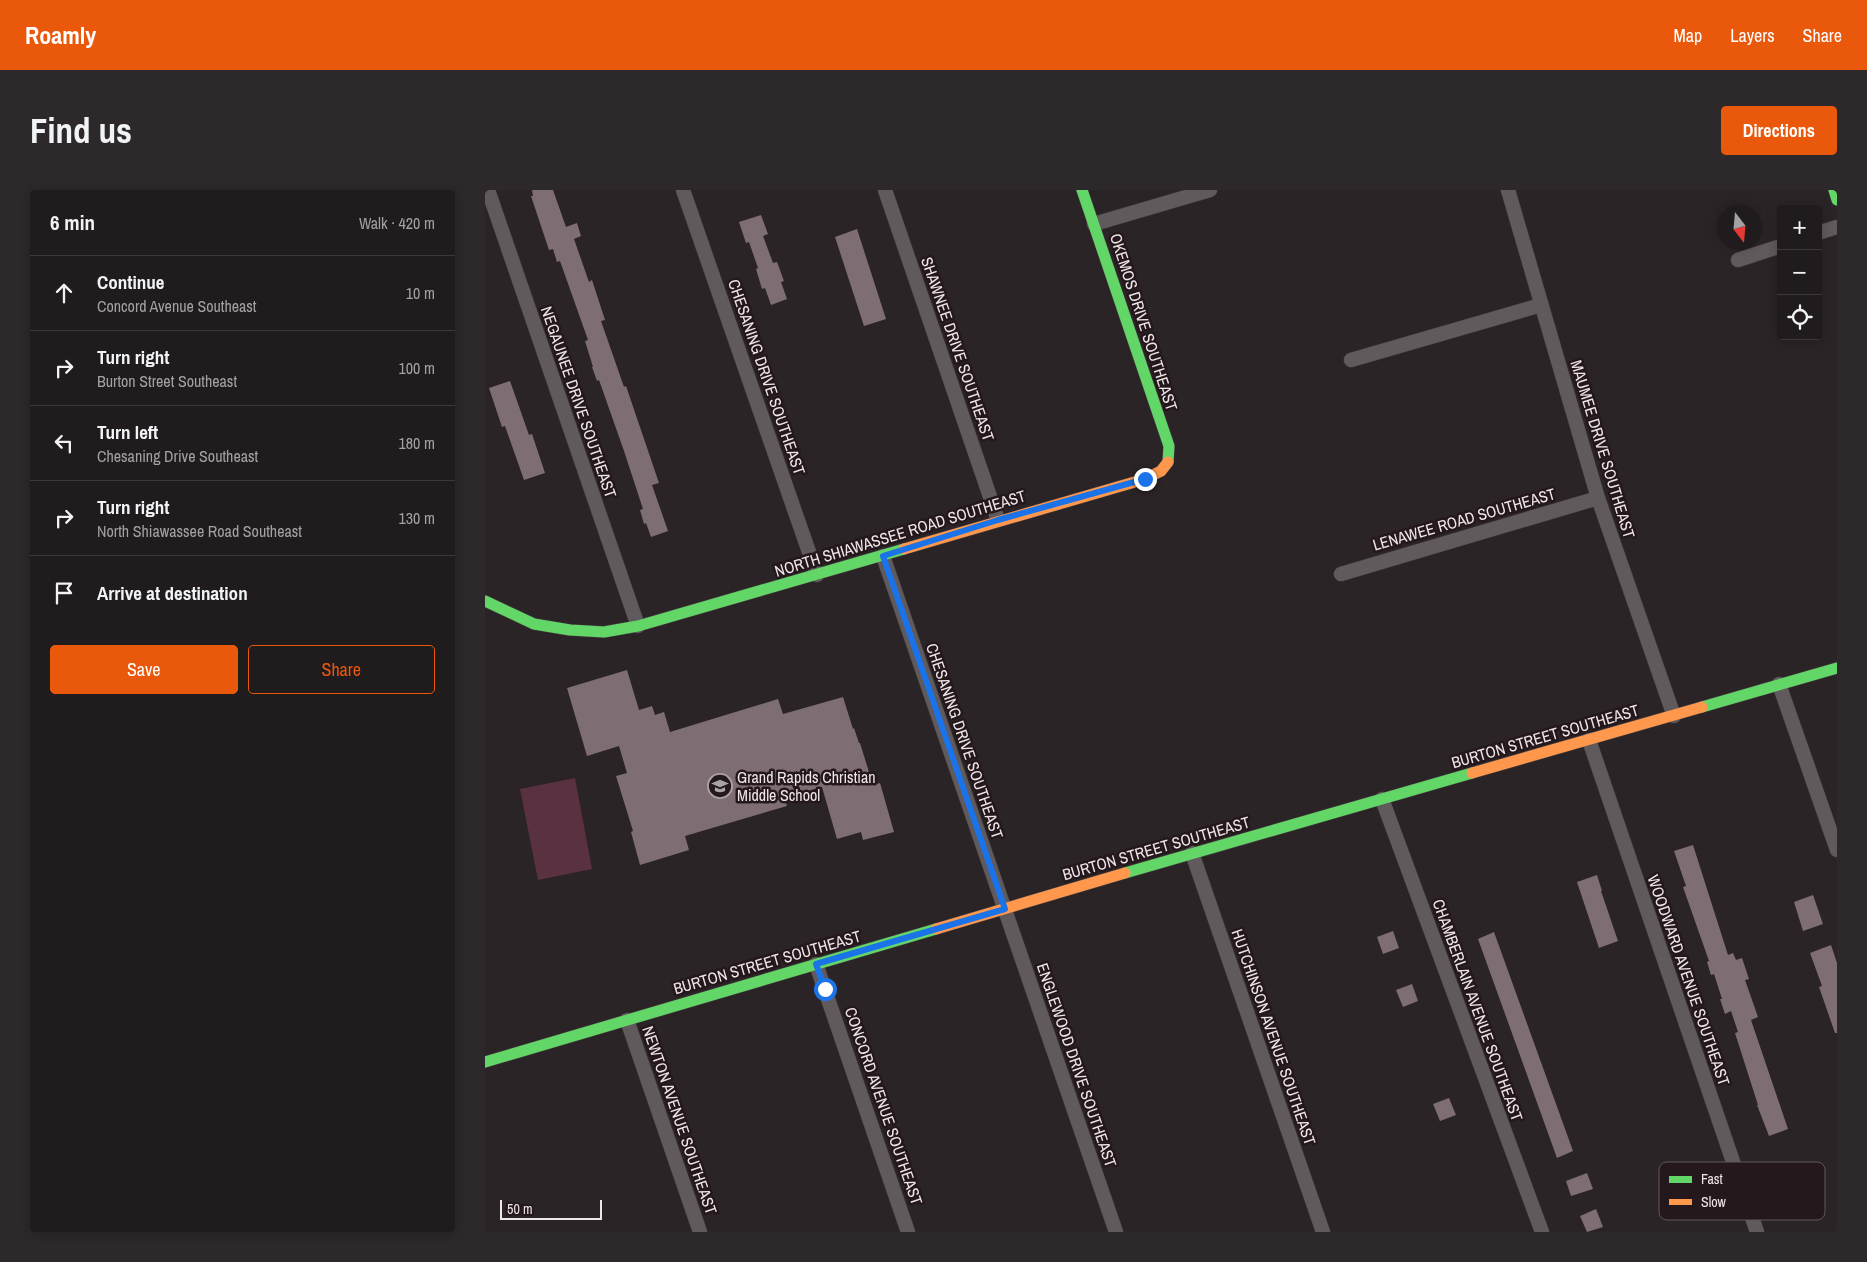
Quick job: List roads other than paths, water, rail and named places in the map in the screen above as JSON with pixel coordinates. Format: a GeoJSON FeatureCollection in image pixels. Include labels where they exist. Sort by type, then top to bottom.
{"type":"FeatureCollection","features":[{"type":"Feature","properties":{"kind":"main road","name":"OKEMOS DRIVE SOUTHEAST"},"geometry":{"type":"LineString","coordinates":[[1082,190],[1169,446],[1171,458],[1168,465]]}},
{"type":"Feature","properties":{"kind":"main road"},"geometry":{"type":"LineString","coordinates":[[1833,190],[1837,200]]}},
{"type":"Feature","properties":{"kind":"main road","name":"NORTH SHIAWASSEE ROAD SOUTHEAST"},"geometry":{"type":"LineString","coordinates":[[485,601],[534,624],[570,630],[603,632],[637,626],[1145,479],[1161,472],[1168,465]]}},
{"type":"Feature","properties":{"kind":"main road","name":"BURTON STREET SOUTHEAST"},"geometry":{"type":"LineString","coordinates":[[485,1062],[1192,853],[1837,668]]}},
{"type":"Feature","properties":{"kind":"street","name":"NEGAUNEE DRIVE SOUTHEAST"},"geometry":{"type":"LineString","coordinates":[[488,190],[637,626]]}},
{"type":"Feature","properties":{"kind":"street","name":"CHESANING DRIVE SOUTHEAST"},"geometry":{"type":"LineString","coordinates":[[683,190],[817,575]]}},
{"type":"Feature","properties":{"kind":"street","name":"SHAWNEE DRIVE SOUTHEAST"},"geometry":{"type":"LineString","coordinates":[[885,190],[998,520]]}},
{"type":"Feature","properties":{"kind":"street"},"geometry":{"type":"LineString","coordinates":[[1094,224],[1210,190]]}},
{"type":"Feature","properties":{"kind":"street","name":"MAUMEE DRIVE SOUTHEAST"},"geometry":{"type":"LineString","coordinates":[[1508,190],[1598,498],[1673,716]]}},
{"type":"Feature","properties":{"kind":"street"},"geometry":{"type":"LineString","coordinates":[[1822,232],[1837,227]]}},
{"type":"Feature","properties":{"kind":"street"},"geometry":{"type":"LineString","coordinates":[[1738,260],[1777,247]]}},
{"type":"Feature","properties":{"kind":"street"},"geometry":{"type":"LineString","coordinates":[[1351,360],[1541,305]]}},
{"type":"Feature","properties":{"kind":"street","name":"LENAWEE ROAD SOUTHEAST"},"geometry":{"type":"LineString","coordinates":[[1341,574],[1598,498]]}},
{"type":"Feature","properties":{"kind":"street","name":"CHESANING DRIVE SOUTHEAST"},"geometry":{"type":"LineString","coordinates":[[883,556],[1005,909]]}},
{"type":"Feature","properties":{"kind":"street"},"geometry":{"type":"LineString","coordinates":[[1779,684],[1837,850]]}},
{"type":"Feature","properties":{"kind":"street","name":"WOODWARD AVENUE SOUTHEAST"},"geometry":{"type":"LineString","coordinates":[[1589,740],[1733,1162]]}},
{"type":"Feature","properties":{"kind":"street","name":"CHAMBERLAIN AVENUE SOUTHEAST"},"geometry":{"type":"LineString","coordinates":[[1382,799],[1542,1232]]}},
{"type":"Feature","properties":{"kind":"street","name":"HUTCHINSON AVENUE SOUTHEAST"},"geometry":{"type":"LineString","coordinates":[[1192,853],[1323,1232]]}},
{"type":"Feature","properties":{"kind":"street","name":"ENGLEWOOD DRIVE SOUTHEAST"},"geometry":{"type":"LineString","coordinates":[[1005,909],[1116,1232]]}},
{"type":"Feature","properties":{"kind":"street","name":"CONCORD AVENUE SOUTHEAST"},"geometry":{"type":"LineString","coordinates":[[816,964],[908,1232]]}},
{"type":"Feature","properties":{"kind":"street","name":"NEWTON AVENUE SOUTHEAST"},"geometry":{"type":"LineString","coordinates":[[627,1020],[700,1232]]}},
{"type":"Feature","properties":{"kind":"street","name":"WOODWARD AVENUE SOUTHEAST"},"geometry":{"type":"LineString","coordinates":[[1753,1220],[1757,1232]]}},
{"type":"Feature","properties":{"kind":"place","name":"Grand Rapids Christian Middle School"},"geometry":{"type":"Point","coordinates":[720,786]}}]}
